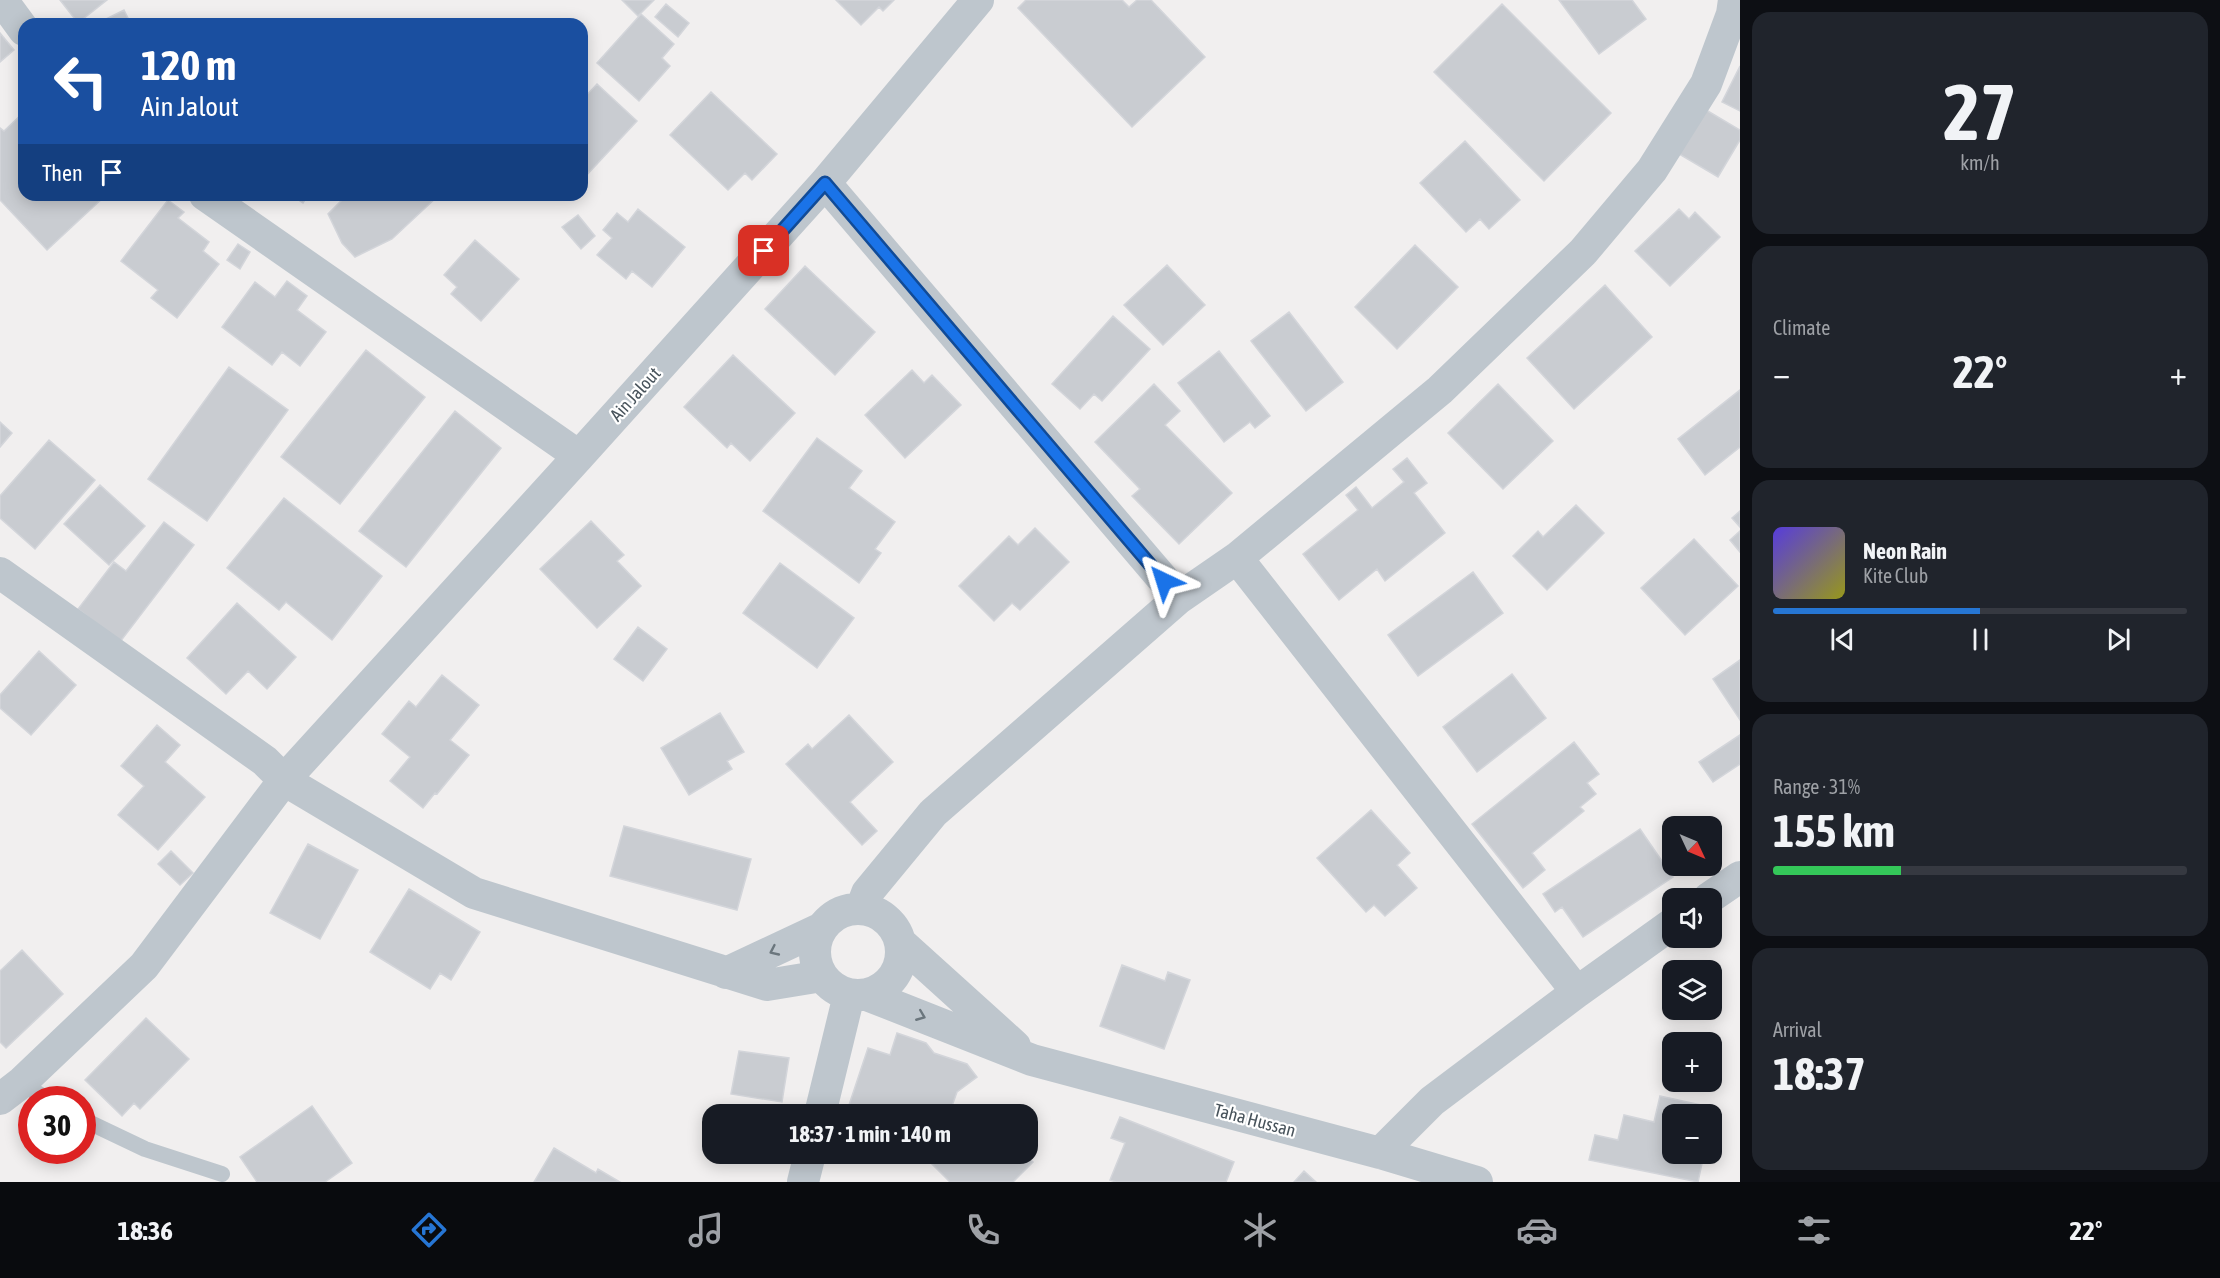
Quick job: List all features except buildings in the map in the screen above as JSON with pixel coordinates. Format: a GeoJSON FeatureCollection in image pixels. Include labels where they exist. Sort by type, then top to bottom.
{"type":"FeatureCollection","features":[{"type":"Feature","properties":{"kind":"street"},"geometry":{"type":"LineString","coordinates":[[2,0],[18,22]]}},
{"type":"Feature","properties":{"kind":"street","name":"Ain Jalout"},"geometry":{"type":"LineString","coordinates":[[11,1091],[144,966],[284,780],[825,183],[978,0]]}},
{"type":"Feature","properties":{"kind":"street"},"geometry":{"type":"LineString","coordinates":[[861,909],[867,893],[933,813],[1179,598],[1236,558],[1440,390],[1583,252],[1652,170],[1706,84],[1732,14],[1734,0]]}},
{"type":"Feature","properties":{"kind":"street"},"geometry":{"type":"LineString","coordinates":[[825,183],[1179,598]]}},
{"type":"Feature","properties":{"kind":"street"},"geometry":{"type":"LineString","coordinates":[[214,201],[579,456]]}},
{"type":"Feature","properties":{"kind":"street"},"geometry":{"type":"LineString","coordinates":[[1236,558],[1576,992]]}},
{"type":"Feature","properties":{"kind":"street"},"geometry":{"type":"LineString","coordinates":[[0,573],[265,761],[284,780],[474,893],[767,985],[822,976]]}},
{"type":"Feature","properties":{"kind":"street"},"geometry":{"type":"LineString","coordinates":[[1722,889],[1740,877]]}},
{"type":"Feature","properties":{"kind":"street"},"geometry":{"type":"LineString","coordinates":[[726,973],[822,928],[834,916],[850,909],[861,909],[882,916],[894,928],[901,943],[1032,1060]]}},
{"type":"Feature","properties":{"kind":"street"},"geometry":{"type":"LineString","coordinates":[[822,928],[816,944],[816,961],[822,976],[834,988],[858,995],[882,988],[894,976],[901,960],[901,943]]}},
{"type":"Feature","properties":{"kind":"street"},"geometry":{"type":"LineString","coordinates":[[1380,1153],[1432,1101],[1576,992],[1662,931]]}},
{"type":"Feature","properties":{"kind":"street"},"geometry":{"type":"LineString","coordinates":[[823,1104],[858,995]]}},
{"type":"Feature","properties":{"kind":"street","name":"Taha Hussan"},"geometry":{"type":"LineString","coordinates":[[858,995],[1032,1060],[1380,1153],[1477,1182]]}},
{"type":"Feature","properties":{"kind":"street"},"geometry":{"type":"LineString","coordinates":[[803,1182],[808,1164]]}},
{"type":"Feature","properties":{"kind":"lane"},"geometry":{"type":"LineString","coordinates":[[96,1126],[145,1149],[222,1174]]}},
{"type":"Feature","properties":{"kind":"route"},"geometry":{"type":"LineString","coordinates":[[764,251],[825,183],[1164,581]]}}]}
